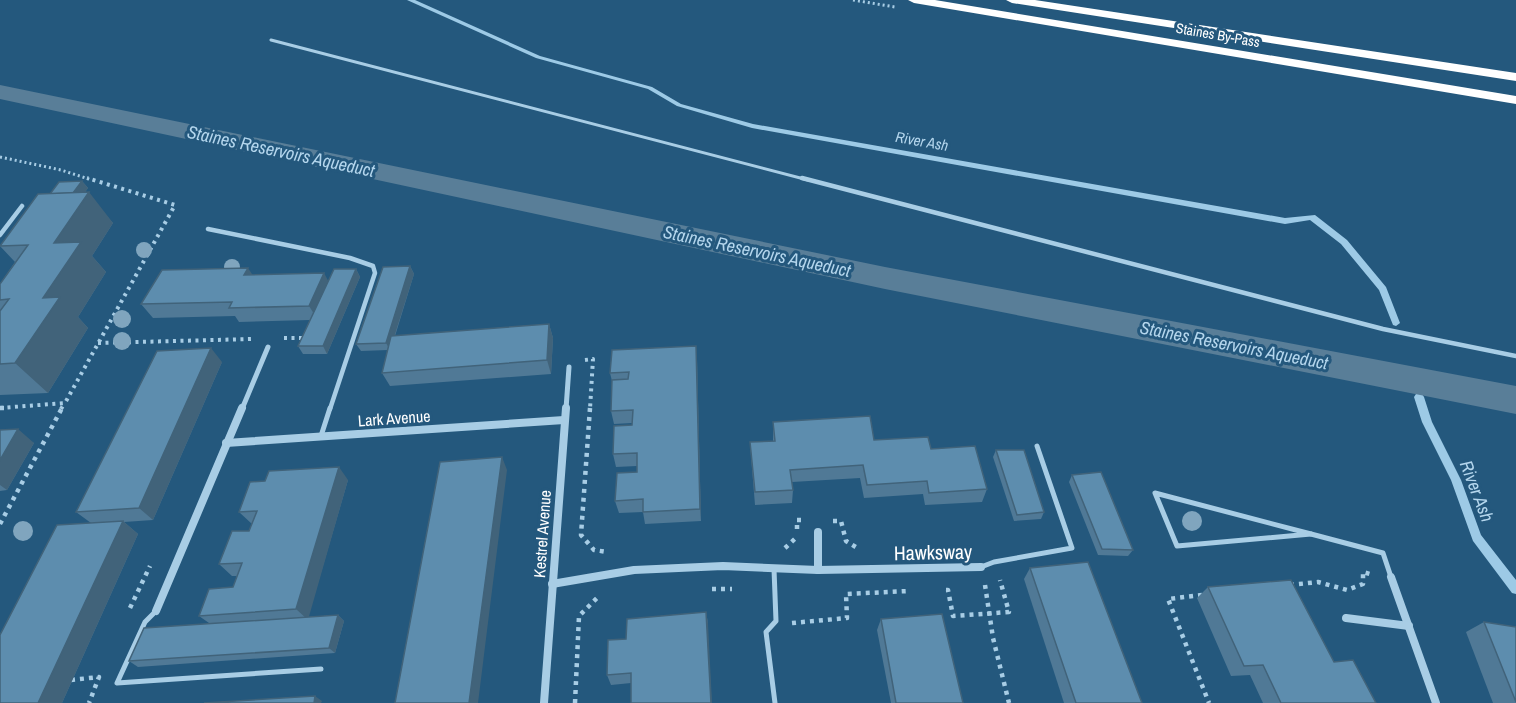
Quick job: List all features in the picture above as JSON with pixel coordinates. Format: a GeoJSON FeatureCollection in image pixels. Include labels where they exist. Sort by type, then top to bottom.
{"type":"FeatureCollection","features":[{"type":"Feature","properties":{"kind":"highway","name":"Staines By-Pass"},"geometry":{"type":"LineString","coordinates":[[914,0],[1516,99]]}},
{"type":"Feature","properties":{"kind":"highway","name":"Staines By-Pass"},"geometry":{"type":"LineString","coordinates":[[1012,0],[1516,78]]}},
{"type":"Feature","properties":{"kind":"street"},"geometry":{"type":"LineString","coordinates":[[156,611],[268,347]]}},
{"type":"Feature","properties":{"kind":"street","name":"Kestrel Avenue"},"geometry":{"type":"LineString","coordinates":[[544,703],[569,367]]}},
{"type":"Feature","properties":{"kind":"street","name":"Lark Avenue"},"geometry":{"type":"LineString","coordinates":[[226,443],[564,420]]}},
{"type":"Feature","properties":{"kind":"street"},"geometry":{"type":"LineString","coordinates":[[818,532],[818,570]]}},
{"type":"Feature","properties":{"kind":"street","name":"Hawksway"},"geometry":{"type":"LineString","coordinates":[[552,584],[634,570],[723,566],[818,570],[981,567]]}},
{"type":"Feature","properties":{"kind":"street"},"geometry":{"type":"LineString","coordinates":[[1391,577],[1436,703]]}},
{"type":"Feature","properties":{"kind":"street"},"geometry":{"type":"LineString","coordinates":[[1346,618],[1409,626]]}},
{"type":"Feature","properties":{"kind":"lane"},"geometry":{"type":"LineString","coordinates":[[271,40],[1383,329],[1516,356]]}},
{"type":"Feature","properties":{"kind":"lane"},"geometry":{"type":"LineString","coordinates":[[0,235],[22,206]]}},
{"type":"Feature","properties":{"kind":"lane"},"geometry":{"type":"LineString","coordinates":[[208,229],[350,258],[373,266],[375,273],[321,436]]}},
{"type":"Feature","properties":{"kind":"lane"},"geometry":{"type":"LineString","coordinates":[[981,567],[994,562],[1072,548],[1037,446]]}},
{"type":"Feature","properties":{"kind":"lane"},"geometry":{"type":"LineString","coordinates":[[1312,534],[1177,546],[1155,493],[1312,534],[1383,553],[1391,577]]}},
{"type":"Feature","properties":{"kind":"lane"},"geometry":{"type":"LineString","coordinates":[[774,569],[776,621],[766,632],[775,703]]}},
{"type":"Feature","properties":{"kind":"lane"},"geometry":{"type":"LineString","coordinates":[[156,611],[145,622],[117,683],[321,669]]}},
{"type":"Feature","properties":{"kind":"path"},"geometry":{"type":"LineString","coordinates":[[0,157],[61,170],[175,205],[0,523]]}},
{"type":"Feature","properties":{"kind":"path"},"geometry":{"type":"LineString","coordinates":[[278,338],[310,338]]}},
{"type":"Feature","properties":{"kind":"path"},"geometry":{"type":"LineString","coordinates":[[284,348],[288,338]]}},
{"type":"Feature","properties":{"kind":"path"},"geometry":{"type":"LineString","coordinates":[[98,344],[260,339]]}},
{"type":"Feature","properties":{"kind":"path"},"geometry":{"type":"LineString","coordinates":[[581,360],[592,359],[581,535],[594,550],[614,553]]}},
{"type":"Feature","properties":{"kind":"path"},"geometry":{"type":"LineString","coordinates":[[0,408],[65,404]]}},
{"type":"Feature","properties":{"kind":"path"},"geometry":{"type":"LineString","coordinates":[[783,550],[797,537],[797,520],[808,520]]}},
{"type":"Feature","properties":{"kind":"path"},"geometry":{"type":"LineString","coordinates":[[830,521],[841,521],[846,541],[862,551]]}},
{"type":"Feature","properties":{"kind":"path"},"geometry":{"type":"LineString","coordinates":[[937,590],[948,590],[953,616],[1009,612],[994,562]]}},
{"type":"Feature","properties":{"kind":"path","name":"Hawksway"},"geometry":{"type":"LineString","coordinates":[[981,567],[993,638],[1009,703]]}},
{"type":"Feature","properties":{"kind":"path"},"geometry":{"type":"LineString","coordinates":[[1283,586],[1318,582],[1347,590],[1363,584],[1363,572],[1391,577]]}},
{"type":"Feature","properties":{"kind":"path"},"geometry":{"type":"LineString","coordinates":[[705,590],[775,589],[789,592],[790,623],[848,618],[846,594],[914,591]]}},
{"type":"Feature","properties":{"kind":"path"},"geometry":{"type":"LineString","coordinates":[[1209,703],[1168,599],[1214,594]]}},
{"type":"Feature","properties":{"kind":"path"},"geometry":{"type":"LineString","coordinates":[[575,703],[579,616],[599,596],[608,595]]}},
{"type":"Feature","properties":{"kind":"path"},"geometry":{"type":"LineString","coordinates":[[71,680],[99,677],[89,703]]}},
{"type":"Feature","properties":{"kind":"building"},"geometry":{"type":"Polygon","coordinates":[[[82,181],[73,193],[50,194],[59,182],[82,181]]]}},
{"type":"Feature","properties":{"kind":"building"},"geometry":{"type":"Polygon","coordinates":[[[89,192],[54,243],[81,242],[43,298],[60,297],[15,363],[0,364],[0,311],[9,299],[0,300],[0,284],[28,245],[0,246],[38,194],[89,192]]]}},
{"type":"Feature","properties":{"kind":"building"},"geometry":{"type":"Polygon","coordinates":[[[410,266],[386,343],[356,344],[383,267],[410,266]]]}},
{"type":"Feature","properties":{"kind":"building"},"geometry":{"type":"Polygon","coordinates":[[[248,268],[244,275],[324,273],[309,306],[229,308],[232,302],[141,304],[162,270],[248,268]]]}},
{"type":"Feature","properties":{"kind":"building"},"geometry":{"type":"Polygon","coordinates":[[[334,269],[356,269],[323,346],[298,346],[334,269]]]}},
{"type":"Feature","properties":{"kind":"building"},"geometry":{"type":"Polygon","coordinates":[[[549,324],[547,360],[382,373],[391,336],[549,324]]]}},
{"type":"Feature","properties":{"kind":"building"},"geometry":{"type":"Polygon","coordinates":[[[696,346],[700,509],[643,512],[643,499],[615,501],[617,473],[637,472],[637,453],[613,454],[614,426],[632,425],[633,410],[611,411],[612,380],[628,379],[629,372],[610,373],[612,350],[696,346]]]}},
{"type":"Feature","properties":{"kind":"building"},"geometry":{"type":"Polygon","coordinates":[[[211,348],[139,508],[76,512],[157,351],[211,348]]]}},
{"type":"Feature","properties":{"kind":"building"},"geometry":{"type":"Polygon","coordinates":[[[870,416],[874,440],[928,437],[931,449],[975,446],[987,489],[929,493],[927,481],[867,485],[863,465],[790,470],[793,490],[755,492],[750,442],[775,441],[773,422],[870,416]]]}},
{"type":"Feature","properties":{"kind":"building"},"geometry":{"type":"Polygon","coordinates":[[[18,429],[0,460],[0,430],[18,429]]]}},
{"type":"Feature","properties":{"kind":"building"},"geometry":{"type":"Polygon","coordinates":[[[996,450],[1024,450],[1044,512],[1017,515],[996,450]]]}},
{"type":"Feature","properties":{"kind":"building"},"geometry":{"type":"Polygon","coordinates":[[[502,457],[469,703],[395,703],[440,462],[502,457]]]}},
{"type":"Feature","properties":{"kind":"building"},"geometry":{"type":"Polygon","coordinates":[[[339,467],[296,609],[199,616],[209,589],[233,587],[242,563],[219,564],[232,531],[249,531],[257,511],[239,512],[250,482],[265,481],[269,471],[339,467]]]}},
{"type":"Feature","properties":{"kind":"building"},"geometry":{"type":"Polygon","coordinates":[[[1101,472],[1133,550],[1102,549],[1072,475],[1101,472]]]}},
{"type":"Feature","properties":{"kind":"building"},"geometry":{"type":"Polygon","coordinates":[[[123,521],[38,703],[0,703],[0,635],[57,525],[123,521]]]}},
{"type":"Feature","properties":{"kind":"building"},"geometry":{"type":"Polygon","coordinates":[[[1088,562],[1142,703],[1076,703],[1030,568],[1088,562]]]}},
{"type":"Feature","properties":{"kind":"building"},"geometry":{"type":"Polygon","coordinates":[[[1291,580],[1334,662],[1353,660],[1376,703],[1281,703],[1263,665],[1244,666],[1208,587],[1291,580]]]}},
{"type":"Feature","properties":{"kind":"building"},"geometry":{"type":"Polygon","coordinates":[[[706,612],[711,703],[631,703],[631,673],[607,675],[608,640],[626,639],[627,619],[706,612]]]}},
{"type":"Feature","properties":{"kind":"building"},"geometry":{"type":"Polygon","coordinates":[[[942,614],[963,703],[896,703],[881,619],[942,614]]]}},
{"type":"Feature","properties":{"kind":"building"},"geometry":{"type":"Polygon","coordinates":[[[338,615],[329,648],[129,661],[144,628],[338,615]]]}},
{"type":"Feature","properties":{"kind":"building"},"geometry":{"type":"Polygon","coordinates":[[[1484,622],[1516,627],[1516,702],[1484,622]]]}},
{"type":"Feature","properties":{"kind":"building"},"geometry":{"type":"Polygon","coordinates":[[[315,696],[314,703],[204,703],[315,696]]]}},
{"type":"Feature","properties":{"kind":"waterway","name":"River Ash"},"geometry":{"type":"LineString","coordinates":[[410,0],[538,57],[650,88],[679,105],[752,126],[1285,221],[1312,217],[1344,242],[1383,289],[1396,323]]}},
{"type":"Feature","properties":{"kind":"waterway","name":"Staines Reservoirs Aqueduct"},"geometry":{"type":"LineString","coordinates":[[0,92],[885,278],[1516,400]]}},
{"type":"Feature","properties":{"kind":"waterway","name":"River Ash"},"geometry":{"type":"LineString","coordinates":[[1419,397],[1427,422],[1456,480],[1477,538],[1516,589]]}}]}
